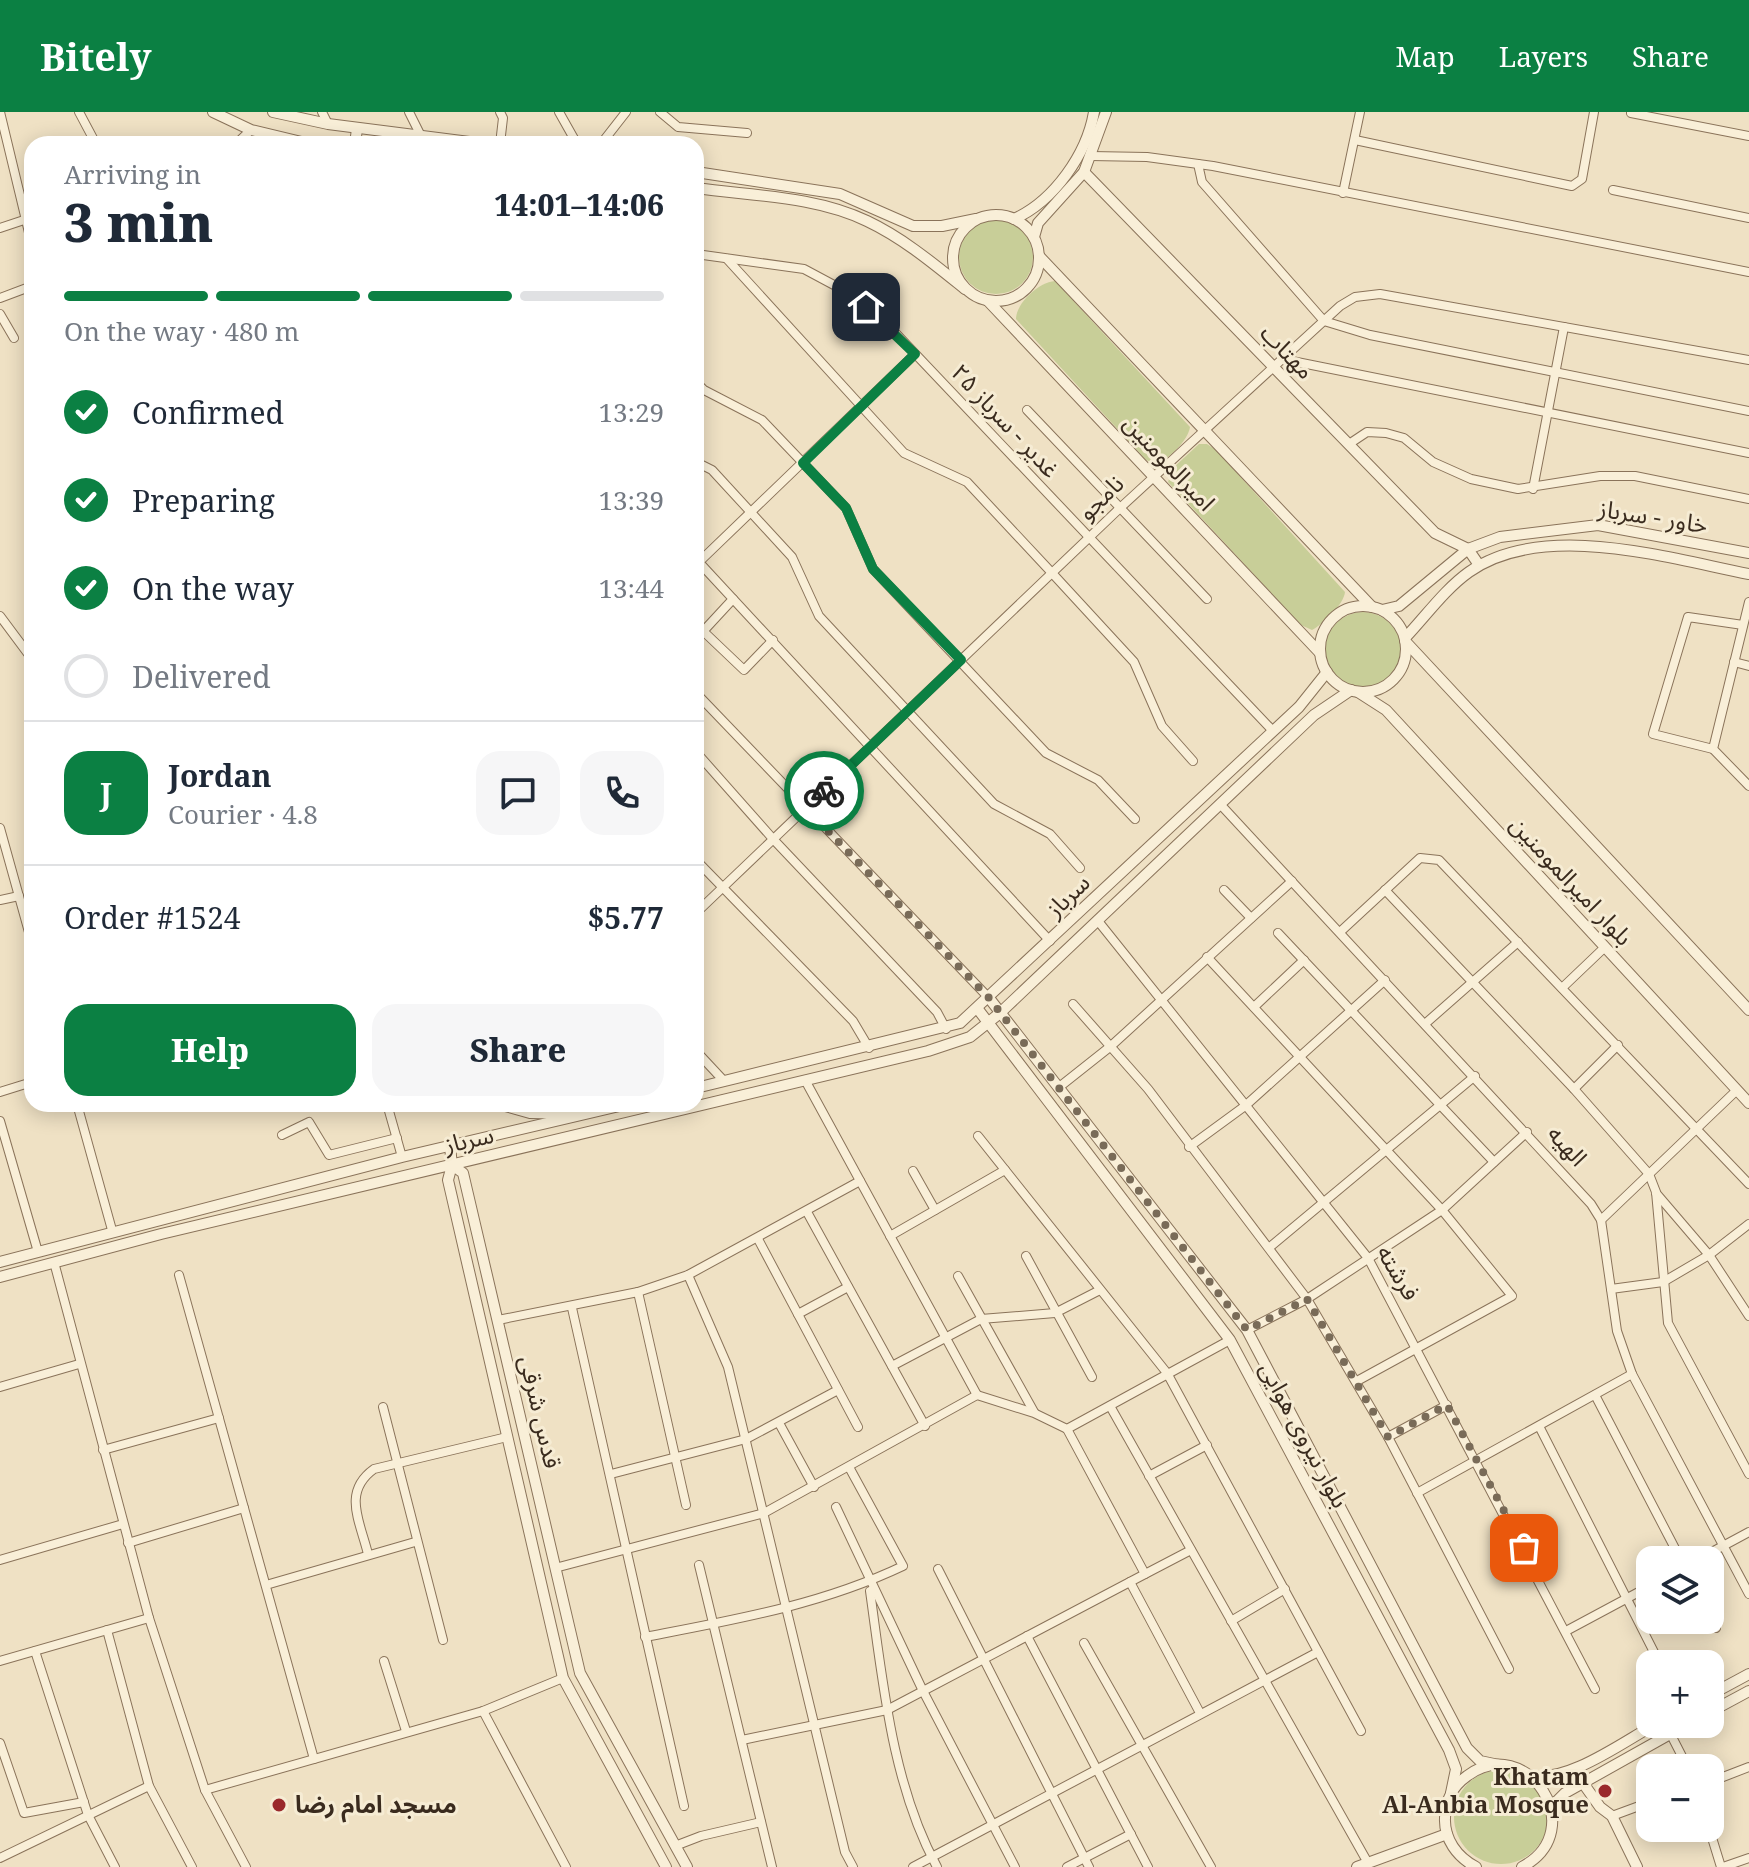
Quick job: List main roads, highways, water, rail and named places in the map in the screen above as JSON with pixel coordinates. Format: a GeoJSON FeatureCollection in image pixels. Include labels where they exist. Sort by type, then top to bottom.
{"type":"FeatureCollection","features":[{"type":"Feature","properties":{"kind":"place","name":"Khatam Al-Anbia Mosque"},"geometry":{"type":"Point","coordinates":[1605,1791]}},
{"type":"Feature","properties":{"kind":"place","name":"مسجد امام رضا"},"geometry":{"type":"Point","coordinates":[279,1805]}}]}
